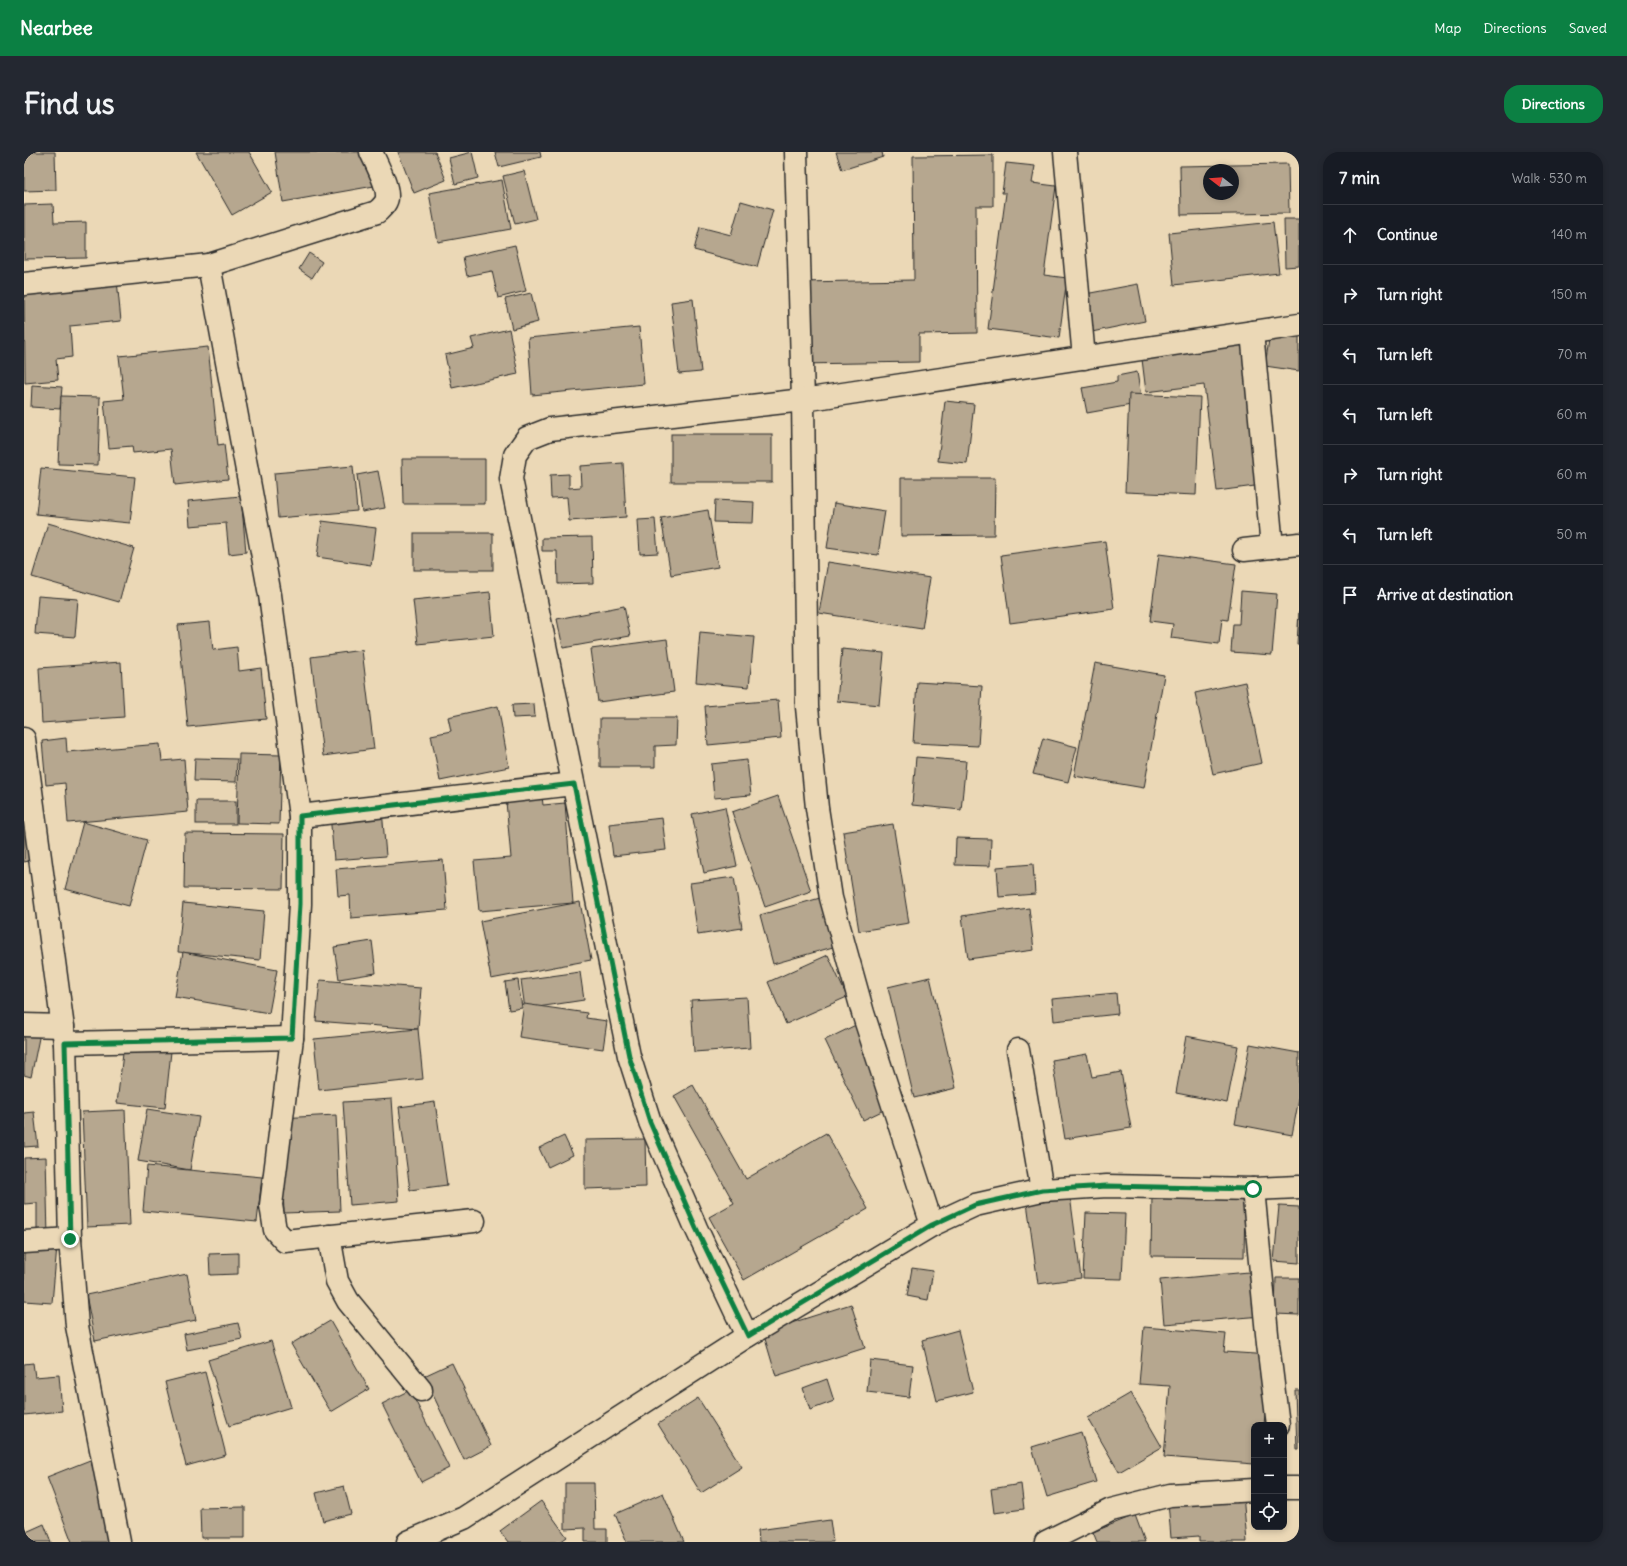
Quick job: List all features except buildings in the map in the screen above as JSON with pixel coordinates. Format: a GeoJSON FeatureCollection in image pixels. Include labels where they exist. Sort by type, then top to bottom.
{"type":"FeatureCollection","features":[{"type":"Feature","properties":{"kind":"street"},"geometry":{"type":"LineString","coordinates":[[24,284],[209,265],[376,212],[383,207],[387,198],[386,188],[372,152]]}},
{"type":"Feature","properties":{"kind":"street"},"geometry":{"type":"LineString","coordinates":[[796,152],[803,400],[807,707],[817,808],[831,898],[863,1013],[932,1225]]}},
{"type":"Feature","properties":{"kind":"street"},"geometry":{"type":"LineString","coordinates":[[1065,152],[1084,358]]}},
{"type":"Feature","properties":{"kind":"street"},"geometry":{"type":"LineString","coordinates":[[209,265],[270,595],[300,816],[300,904],[292,1038],[272,1205],[275,1230],[285,1241],[474,1221]]}},
{"type":"Feature","properties":{"kind":"street"},"geometry":{"type":"LineString","coordinates":[[748,1336],[696,1228],[650,1122],[629,1056],[511,479],[515,455],[527,438],[550,429],[803,400],[1299,325]]}},
{"type":"Feature","properties":{"kind":"street"},"geometry":{"type":"LineString","coordinates":[[1252,332],[1272,547]]}},
{"type":"Feature","properties":{"kind":"street"},"geometry":{"type":"LineString","coordinates":[[1244,550],[1299,544]]}},
{"type":"Feature","properties":{"kind":"street"},"geometry":{"type":"LineString","coordinates":[[24,739],[64,1034],[70,1239],[77,1326],[119,1542]]}},
{"type":"Feature","properties":{"kind":"street"},"geometry":{"type":"LineString","coordinates":[[300,816],[574,784]]}},
{"type":"Feature","properties":{"kind":"street"},"geometry":{"type":"LineString","coordinates":[[24,1025],[64,1034],[292,1038]]}},
{"type":"Feature","properties":{"kind":"street"},"geometry":{"type":"LineString","coordinates":[[1018,1050],[1042,1190]]}},
{"type":"Feature","properties":{"kind":"street"},"geometry":{"type":"LineString","coordinates":[[408,1542],[464,1518],[748,1336],[932,1225],[975,1205],[1042,1190],[1107,1186],[1253,1189],[1299,1187]]}},
{"type":"Feature","properties":{"kind":"street"},"geometry":{"type":"LineString","coordinates":[[1253,1189],[1268,1344],[1278,1422]]}},
{"type":"Feature","properties":{"kind":"street"},"geometry":{"type":"LineString","coordinates":[[329,1236],[337,1281],[348,1301],[421,1390]]}},
{"type":"Feature","properties":{"kind":"street"},"geometry":{"type":"LineString","coordinates":[[24,1242],[70,1239]]}},
{"type":"Feature","properties":{"kind":"street"},"geometry":{"type":"LineString","coordinates":[[1046,1542],[1111,1510],[1170,1495],[1251,1490]]}},
{"type":"Feature","properties":{"kind":"route"},"geometry":{"type":"LineString","coordinates":[[70,1239],[65,1043],[292,1038],[300,904],[300,816],[574,784],[629,1056],[650,1122],[696,1228],[748,1336],[932,1225],[975,1205],[1042,1190],[1107,1186],[1253,1189]]}}]}
